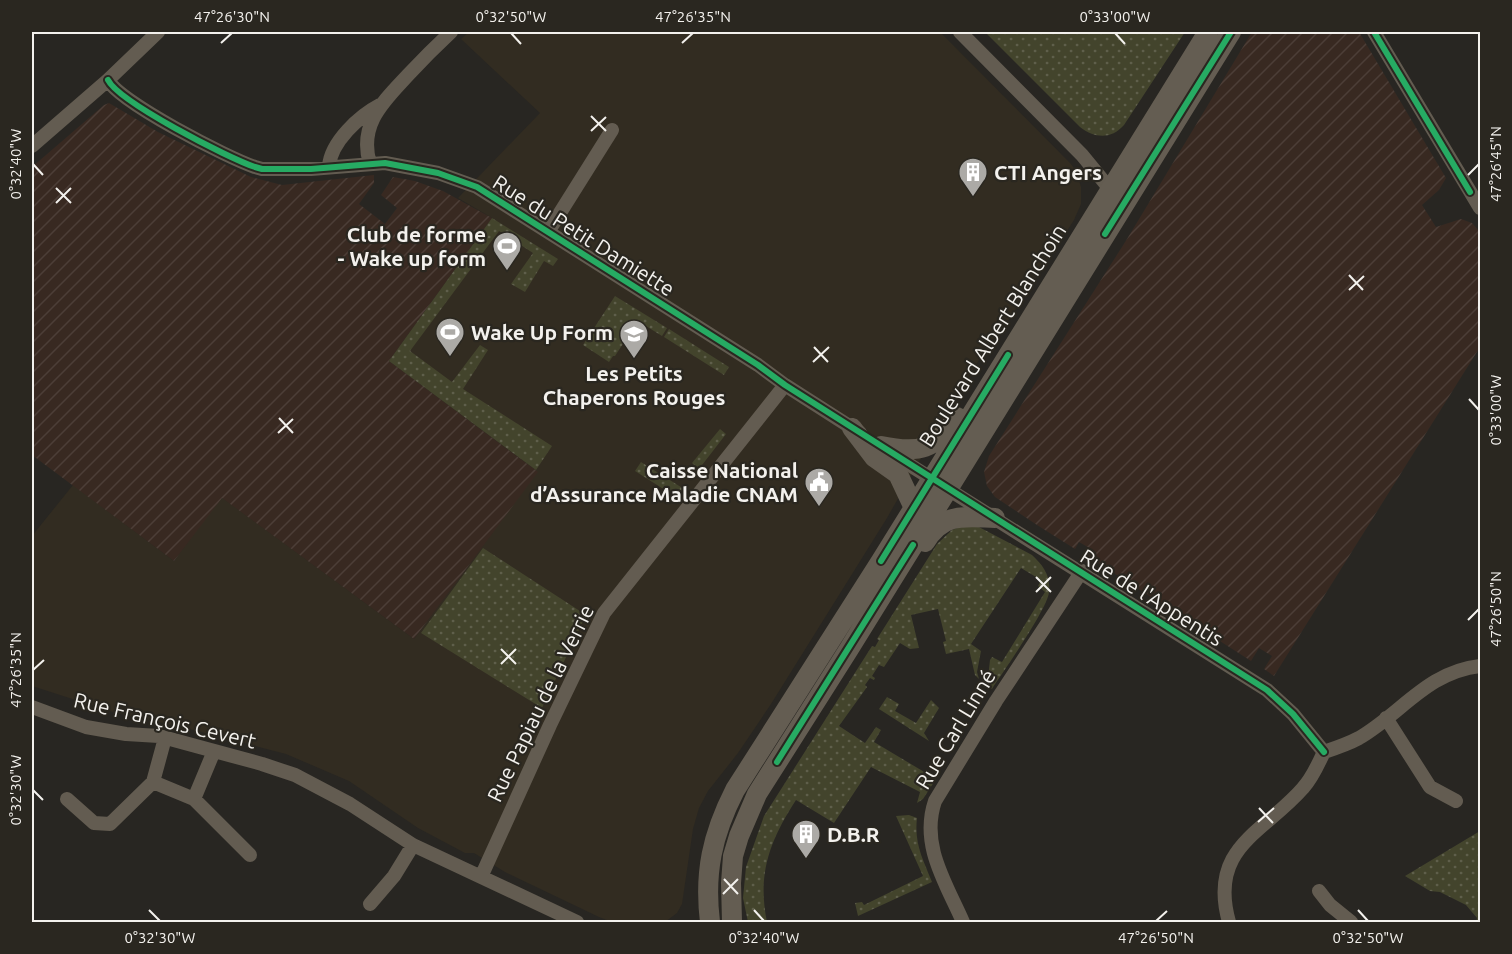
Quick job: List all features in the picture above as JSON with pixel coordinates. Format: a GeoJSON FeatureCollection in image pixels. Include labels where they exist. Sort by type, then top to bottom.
{"type":"FeatureCollection","features":[{"type":"Feature","properties":{"kind":"street"},"geometry":{"type":"LineString","coordinates":[[32,146],[108,80],[158,32]]}},
{"type":"Feature","properties":{"kind":"street"},"geometry":{"type":"LineString","coordinates":[[329,166],[331,154],[345,135],[367,111],[380,105],[450,32]]}},
{"type":"Feature","properties":{"kind":"street"},"geometry":{"type":"LineString","coordinates":[[960,32],[1082,155],[1104,183],[1111,187],[1124,189],[1138,182]]}},
{"type":"Feature","properties":{"kind":"street","name":"Boulevard Albert Blanchoin"},"geometry":{"type":"LineString","coordinates":[[732,922],[730,883],[733,855],[757,794],[881,597],[999,369],[1208,32]]}},
{"type":"Feature","properties":{"kind":"street","name":"Boulevard Albert Blanchoin"},"geometry":{"type":"LineString","coordinates":[[710,922],[707,883],[713,840],[735,790],[914,508],[940,483],[1102,241],[1231,32]]}},
{"type":"Feature","properties":{"kind":"street"},"geometry":{"type":"LineString","coordinates":[[1374,32],[1480,207]]}},
{"type":"Feature","properties":{"kind":"street","name":"Rue du Petit Damiette"},"geometry":{"type":"LineString","coordinates":[[108,80],[118,93],[136,106],[248,165],[262,169],[385,163],[403,165],[477,187],[940,483]]}},
{"type":"Feature","properties":{"kind":"street"},"geometry":{"type":"LineString","coordinates":[[370,164],[367,137],[380,105]]}},
{"type":"Feature","properties":{"kind":"street"},"geometry":{"type":"LineString","coordinates":[[548,232],[612,130]]}},
{"type":"Feature","properties":{"kind":"street"},"geometry":{"type":"LineString","coordinates":[[1102,241],[1104,225],[1112,204],[1111,187]]}},
{"type":"Feature","properties":{"kind":"street"},"geometry":{"type":"LineString","coordinates":[[881,446],[907,449],[924,448],[934,443],[947,432],[981,381],[999,369]]}},
{"type":"Feature","properties":{"kind":"street","name":"Rue Papiau de la Verrie"},"geometry":{"type":"LineString","coordinates":[[481,878],[550,725],[604,613],[785,385]]}},
{"type":"Feature","properties":{"kind":"street"},"geometry":{"type":"LineString","coordinates":[[852,428],[874,457],[898,474],[914,508]]}},
{"type":"Feature","properties":{"kind":"street","name":"Rue de l'Appentis"},"geometry":{"type":"LineString","coordinates":[[940,483],[1267,690],[1293,714],[1324,752]]}},
{"type":"Feature","properties":{"kind":"street"},"geometry":{"type":"LineString","coordinates":[[881,597],[895,595],[929,536],[944,521],[961,516],[995,518]]}},
{"type":"Feature","properties":{"kind":"street","name":"Rue Carl Linné"},"geometry":{"type":"LineString","coordinates":[[963,922],[943,878],[930,841],[931,812],[935,801],[985,719],[1082,572]]}},
{"type":"Feature","properties":{"kind":"street"},"geometry":{"type":"LineString","coordinates":[[1229,922],[1225,904],[1225,886],[1236,853],[1246,839],[1302,789],[1317,768],[1324,752],[1357,739],[1437,678],[1462,669],[1480,666]]}},
{"type":"Feature","properties":{"kind":"street","name":"Rue François Cevert"},"geometry":{"type":"LineString","coordinates":[[32,707],[86,727],[165,738],[262,764],[316,784],[413,844],[577,922]]}},
{"type":"Feature","properties":{"kind":"street"},"geometry":{"type":"LineString","coordinates":[[1386,718],[1430,787],[1456,801]]}},
{"type":"Feature","properties":{"kind":"street"},"geometry":{"type":"LineString","coordinates":[[68,799],[94,823],[110,824],[153,782],[165,738]]}},
{"type":"Feature","properties":{"kind":"street"},"geometry":{"type":"LineString","coordinates":[[194,799],[214,751]]}},
{"type":"Feature","properties":{"kind":"street"},"geometry":{"type":"LineString","coordinates":[[153,782],[194,799],[250,855]]}},
{"type":"Feature","properties":{"kind":"street"},"geometry":{"type":"LineString","coordinates":[[370,904],[394,876],[413,844]]}},
{"type":"Feature","properties":{"kind":"street"},"geometry":{"type":"LineString","coordinates":[[1319,891],[1330,905],[1351,922]]}},
{"type":"Feature","properties":{"kind":"shaded area"},"geometry":{"type":"Polygon","coordinates":[[[469,32],[940,32],[1071,164],[1081,187],[1081,204],[1074,220],[1010,318],[985,350],[887,518],[771,704],[738,753],[708,791],[699,808],[693,829],[682,904],[677,913],[665,922],[612,922],[599,917],[505,872],[474,853],[465,853],[418,828],[349,781],[286,754],[182,727],[116,713],[32,686],[32,536],[73,485],[174,561],[221,497],[414,639],[537,472],[389,361],[492,218],[458,198],[540,113],[461,39],[469,32]]]}},
{"type":"Feature","properties":{"kind":"shaded area"},"geometry":{"type":"Polygon","coordinates":[[[1252,32],[1359,32],[1446,178],[1439,190],[1422,205],[1436,227],[1461,219],[1472,223],[1480,232],[1480,347],[1274,676],[1264,669],[1272,656],[1259,648],[1251,661],[1087,556],[1091,549],[1079,542],[1075,549],[1037,525],[995,497],[987,486],[984,472],[989,456],[1127,239],[1252,32]]]}},
{"type":"Feature","properties":{"kind":"shaded area"},"geometry":{"type":"Polygon","coordinates":[[[109,103],[158,132],[251,177],[282,185],[374,175],[374,183],[359,204],[385,224],[397,208],[381,195],[393,177],[415,181],[443,191],[492,218],[389,361],[538,472],[414,639],[222,498],[174,561],[32,455],[32,167],[109,103]]]}},
{"type":"Feature","properties":{"kind":"green space"},"geometry":{"type":"Polygon","coordinates":[[[985,32],[1185,32],[1124,125],[1114,133],[1102,136],[1085,131],[1080,127],[985,32]]]}},
{"type":"Feature","properties":{"kind":"green space"},"geometry":{"type":"Polygon","coordinates":[[[492,218],[558,259],[553,266],[544,261],[525,292],[511,284],[533,253],[499,231],[410,351],[452,382],[480,345],[488,350],[463,389],[552,446],[536,470],[389,361],[492,218]]]}},
{"type":"Feature","properties":{"kind":"green space"},"geometry":{"type":"Polygon","coordinates":[[[615,296],[667,328],[662,336],[638,321],[609,362],[583,345],[615,296]]]}},
{"type":"Feature","properties":{"kind":"green space"},"geometry":{"type":"Polygon","coordinates":[[[669,329],[729,367],[724,375],[664,337],[669,329]]]}},
{"type":"Feature","properties":{"kind":"green space"},"geometry":{"type":"Polygon","coordinates":[[[720,429],[726,434],[699,469],[692,463],[720,429]]]}},
{"type":"Feature","properties":{"kind":"green space"},"geometry":{"type":"Polygon","coordinates":[[[641,462],[684,489],[676,497],[635,471],[641,462]]]}},
{"type":"Feature","properties":{"kind":"green space"},"geometry":{"type":"Polygon","coordinates":[[[977,526],[1032,555],[1040,563],[1049,581],[1047,600],[1041,612],[992,689],[987,687],[990,660],[992,657],[1002,662],[1045,592],[1038,586],[1041,580],[1021,568],[971,644],[981,651],[977,672],[979,679],[975,675],[969,649],[946,654],[943,642],[946,641],[938,609],[911,615],[919,648],[910,649],[900,643],[884,667],[879,665],[872,676],[874,680],[870,678],[865,685],[867,687],[839,726],[865,743],[876,727],[881,730],[874,742],[936,779],[923,799],[917,803],[920,792],[871,767],[834,823],[796,800],[779,829],[768,858],[764,888],[767,922],[748,922],[743,898],[746,867],[764,816],[872,646],[875,647],[879,640],[877,639],[937,544],[952,530],[977,526]]]}},
{"type":"Feature","properties":{"kind":"green space"},"geometry":{"type":"Polygon","coordinates":[[[483,548],[586,615],[542,708],[421,633],[483,548]]]}},
{"type":"Feature","properties":{"kind":"green space"},"geometry":{"type":"Polygon","coordinates":[[[887,697],[899,704],[895,711],[916,723],[931,700],[939,708],[924,733],[929,741],[879,709],[887,697]]]}},
{"type":"Feature","properties":{"kind":"green space"},"geometry":{"type":"Polygon","coordinates":[[[909,815],[917,818],[918,844],[932,882],[858,916],[855,903],[862,902],[864,905],[923,876],[896,816],[909,815]]]}},
{"type":"Feature","properties":{"kind":"green space"},"geometry":{"type":"Polygon","coordinates":[[[1480,831],[1480,922],[1476,922],[1477,918],[1466,905],[1440,892],[1430,891],[1405,876],[1480,831]]]}},
{"type":"Feature","properties":{"kind":"cycle path"},"geometry":{"type":"LineString","coordinates":[[1105,234],[1231,32]]}},
{"type":"Feature","properties":{"kind":"cycle path"},"geometry":{"type":"LineString","coordinates":[[1374,32],[1470,192]]}},
{"type":"Feature","properties":{"kind":"cycle path"},"geometry":{"type":"LineString","coordinates":[[108,80],[116,90],[152,115],[222,153],[255,167],[311,169],[385,163],[438,173],[477,187],[1267,690],[1293,714],[1324,752]]}},
{"type":"Feature","properties":{"kind":"cycle path"},"geometry":{"type":"LineString","coordinates":[[881,561],[1008,355]]}},
{"type":"Feature","properties":{"kind":"cycle path"},"geometry":{"type":"LineString","coordinates":[[777,762],[913,545]]}},
{"type":"Feature","properties":{"kind":"place","name":"CTI Angers"},"geometry":{"type":"Point","coordinates":[973,198]}},
{"type":"Feature","properties":{"kind":"place","name":"Club de forme - Wake up form"},"geometry":{"type":"Point","coordinates":[507,272]}},
{"type":"Feature","properties":{"kind":"place","name":"Wake Up Form"},"geometry":{"type":"Point","coordinates":[450,358]}},
{"type":"Feature","properties":{"kind":"place","name":"Les Petits Chaperons Rouges"},"geometry":{"type":"Point","coordinates":[634,360]}},
{"type":"Feature","properties":{"kind":"place","name":"Caisse National d’Assurance Maladie CNAM"},"geometry":{"type":"Point","coordinates":[819,508]}},
{"type":"Feature","properties":{"kind":"place","name":"D.B.R"},"geometry":{"type":"Point","coordinates":[806,860]}}]}
